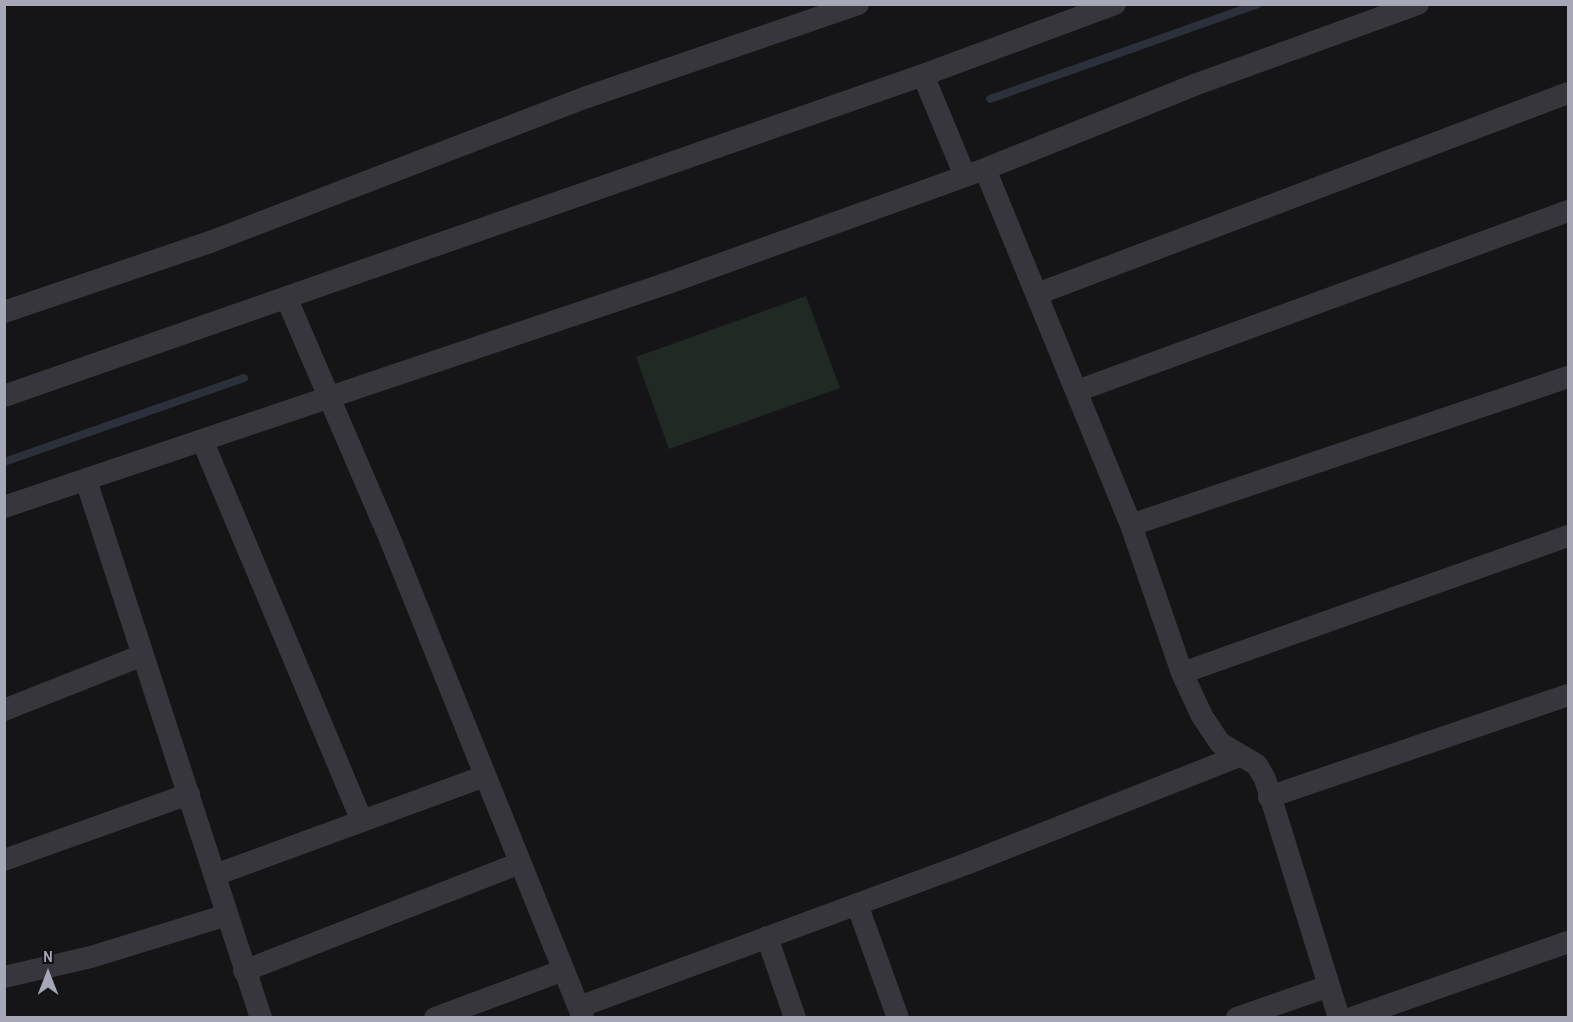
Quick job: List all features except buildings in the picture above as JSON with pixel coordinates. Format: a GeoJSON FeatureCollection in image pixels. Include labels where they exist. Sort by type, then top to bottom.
{"type":"FeatureCollection","features":[{"type":"Feature","properties":{"kind":"street"},"geometry":{"type":"LineString","coordinates":[[4,312],[210,242],[584,98],[858,4]]}},
{"type":"Feature","properties":{"kind":"street"},"geometry":{"type":"LineString","coordinates":[[4,396],[286,297],[927,84],[1115,4]]}},
{"type":"Feature","properties":{"kind":"street"},"geometry":{"type":"LineString","coordinates":[[4,507],[203,442],[668,283],[1197,84],[1418,4]]}},
{"type":"Feature","properties":{"kind":"street"},"geometry":{"type":"LineString","coordinates":[[927,84],[1037,294],[1131,525],[1182,673],[1202,716],[1220,743],[1257,765],[1265,779],[1340,1017]]}},
{"type":"Feature","properties":{"kind":"street"},"geometry":{"type":"LineString","coordinates":[[1037,294],[1569,93]]}},
{"type":"Feature","properties":{"kind":"street"},"geometry":{"type":"LineString","coordinates":[[1077,391],[1569,211]]}},
{"type":"Feature","properties":{"kind":"street"},"geometry":{"type":"LineString","coordinates":[[286,297],[390,539],[581,1012],[767,937],[1239,756]]}},
{"type":"Feature","properties":{"kind":"street"},"geometry":{"type":"LineString","coordinates":[[1131,525],[1569,377]]}},
{"type":"Feature","properties":{"kind":"street"},"geometry":{"type":"LineString","coordinates":[[203,442],[362,821]]}},
{"type":"Feature","properties":{"kind":"street"},"geometry":{"type":"LineString","coordinates":[[86,480],[189,794],[244,971],[261,1017]]}},
{"type":"Feature","properties":{"kind":"street"},"geometry":{"type":"LineString","coordinates":[[1182,673],[1569,537]]}},
{"type":"Feature","properties":{"kind":"street"},"geometry":{"type":"LineString","coordinates":[[4,710],[143,655]]}},
{"type":"Feature","properties":{"kind":"street"},"geometry":{"type":"LineString","coordinates":[[1269,797],[1569,695]]}},
{"type":"Feature","properties":{"kind":"street"},"geometry":{"type":"LineString","coordinates":[[215,875],[485,776]]}},
{"type":"Feature","properties":{"kind":"street"},"geometry":{"type":"LineString","coordinates":[[4,860],[189,794]]}},
{"type":"Feature","properties":{"kind":"street"},"geometry":{"type":"LineString","coordinates":[[244,971],[520,863]]}},
{"type":"Feature","properties":{"kind":"street"},"geometry":{"type":"LineString","coordinates":[[857,904],[898,1017]]}},
{"type":"Feature","properties":{"kind":"street"},"geometry":{"type":"LineString","coordinates":[[4,977],[91,957],[227,915]]}},
{"type":"Feature","properties":{"kind":"street"},"geometry":{"type":"LineString","coordinates":[[767,937],[795,1017]]}},
{"type":"Feature","properties":{"kind":"street"},"geometry":{"type":"LineString","coordinates":[[1352,1017],[1569,942]]}},
{"type":"Feature","properties":{"kind":"street"},"geometry":{"type":"LineString","coordinates":[[435,1017],[564,970]]}},
{"type":"Feature","properties":{"kind":"street"},"geometry":{"type":"LineString","coordinates":[[1237,1017],[1329,986]]}},
{"type":"Feature","properties":{"kind":"shaded area"},"geometry":{"type":"Polygon","coordinates":[[[806,296],[840,388],[669,449],[636,357],[806,296]]]}},
{"type":"Feature","properties":{"kind":"waterway"},"geometry":{"type":"LineString","coordinates":[[990,99],[1258,4]]}},
{"type":"Feature","properties":{"kind":"waterway"},"geometry":{"type":"LineString","coordinates":[[4,462],[244,378]]}}]}
